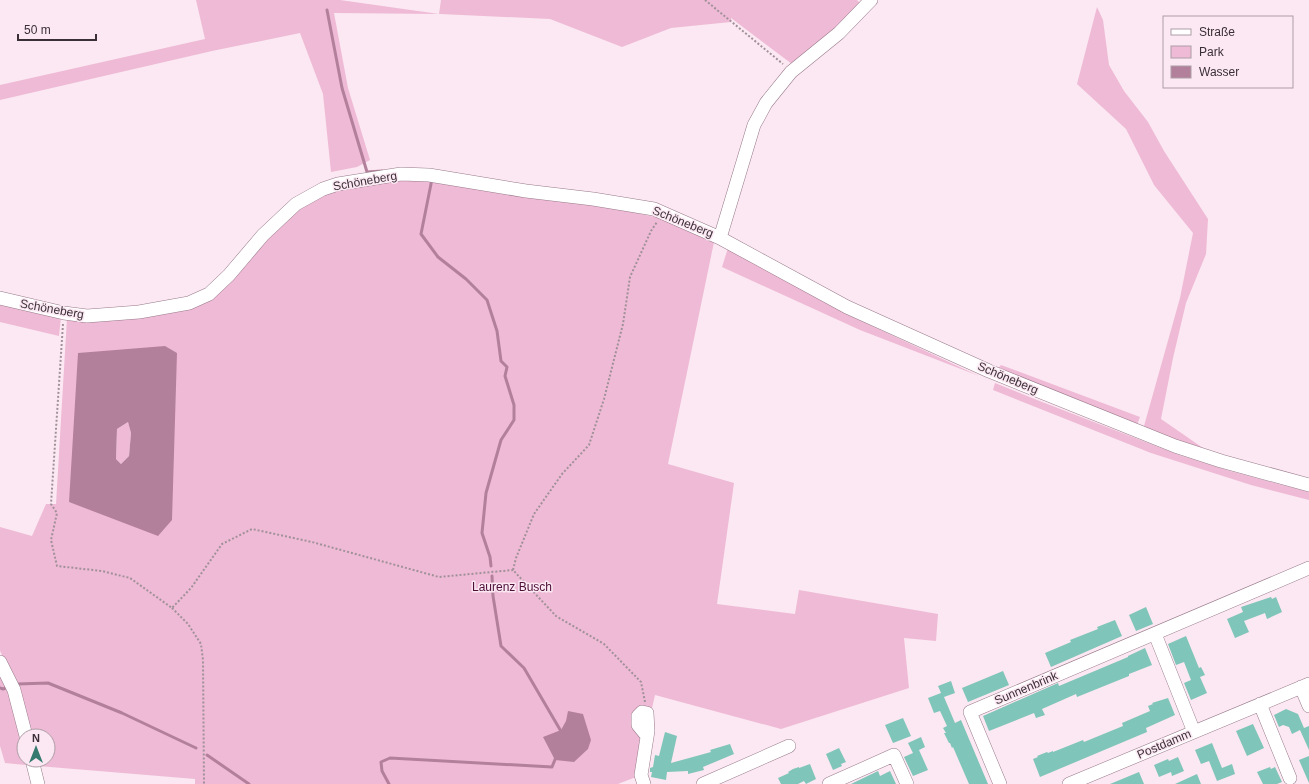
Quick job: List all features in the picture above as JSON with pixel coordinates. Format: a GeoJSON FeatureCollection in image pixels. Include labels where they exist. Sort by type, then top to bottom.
{"type":"FeatureCollection","features":[{"type":"Feature","properties":{"kind":"street","name":"Schöneberg"},"geometry":{"type":"LineString","coordinates":[[720,238],[754,125],[766,103],[791,72],[840,33],[871,0]]}},
{"type":"Feature","properties":{"kind":"street","name":"Schöneberg"},"geometry":{"type":"LineString","coordinates":[[0,298],[64,313],[87,316],[139,312],[189,303],[209,294],[229,274],[263,235],[296,204],[322,189],[338,184],[401,174],[429,175],[526,191],[601,200],[654,209],[663,212],[720,238],[847,307],[989,370],[1175,446],[1221,461],[1309,485]]}},
{"type":"Feature","properties":{"kind":"street","name":"Sunnenbrink"},"geometry":{"type":"LineString","coordinates":[[1000,784],[970,712],[1309,568]]}},
{"type":"Feature","properties":{"kind":"street"},"geometry":{"type":"LineString","coordinates":[[1155,634],[1194,732]]}},
{"type":"Feature","properties":{"kind":"street"},"geometry":{"type":"LineString","coordinates":[[0,662],[14,690],[24,728]]}},
{"type":"Feature","properties":{"kind":"street","name":"Postdamm"},"geometry":{"type":"LineString","coordinates":[[1069,784],[1305,685],[1309,706]]}},
{"type":"Feature","properties":{"kind":"street"},"geometry":{"type":"LineString","coordinates":[[1260,704],[1290,778]]}},
{"type":"Feature","properties":{"kind":"street"},"geometry":{"type":"LineString","coordinates":[[644,784],[641,775],[647,736],[638,725],[638,716],[642,712],[647,713]]}},
{"type":"Feature","properties":{"kind":"street"},"geometry":{"type":"LineString","coordinates":[[703,784],[789,746]]}},
{"type":"Feature","properties":{"kind":"street"},"geometry":{"type":"LineString","coordinates":[[829,784],[894,755],[907,784]]}},
{"type":"Feature","properties":{"kind":"street"},"geometry":{"type":"LineString","coordinates":[[34,768],[38,784]]}},
{"type":"Feature","properties":{"kind":"path"},"geometry":{"type":"LineString","coordinates":[[705,0],[777,58],[791,72]]}},
{"type":"Feature","properties":{"kind":"path"},"geometry":{"type":"LineString","coordinates":[[513,570],[516,558],[534,514],[562,474],[589,444],[604,399],[622,331],[630,277],[651,231],[663,212]]}},
{"type":"Feature","properties":{"kind":"path"},"geometry":{"type":"LineString","coordinates":[[64,313],[51,504],[57,513],[51,540],[57,566],[102,571],[130,578],[172,608],[188,624],[201,644],[203,660],[204,784]]}},
{"type":"Feature","properties":{"kind":"path"},"geometry":{"type":"LineString","coordinates":[[172,608],[191,588],[222,544],[252,529],[312,542],[438,577],[513,570]]}},
{"type":"Feature","properties":{"kind":"path"},"geometry":{"type":"LineString","coordinates":[[513,570],[556,616],[604,644],[641,682],[647,713]]}},
{"type":"Feature","properties":{"kind":"green space"},"geometry":{"type":"Polygon","coordinates":[[[196,0],[340,0],[439,14],[334,13],[348,88],[370,160],[357,167],[331,172],[323,94],[300,33],[212,51],[0,100],[0,85],[205,39],[196,0]]]}},
{"type":"Feature","properties":{"kind":"green space"},"geometry":{"type":"Polygon","coordinates":[[[441,0],[857,0],[860,3],[837,30],[792,64],[731,18],[731,22],[671,28],[622,47],[550,19],[439,14],[441,0]]]}},
{"type":"Feature","properties":{"kind":"green space"},"geometry":{"type":"Polygon","coordinates":[[[1097,7],[1103,20],[1109,65],[1124,91],[1148,122],[1164,151],[1208,219],[1206,254],[1186,303],[1161,419],[1203,448],[1181,445],[1144,426],[1180,298],[1193,233],[1154,185],[1126,129],[1077,84],[1097,7]]]}},
{"type":"Feature","properties":{"kind":"green space","name":"Laurenz Busch"},"geometry":{"type":"Polygon","coordinates":[[[435,179],[611,207],[659,218],[714,242],[668,464],[734,483],[717,604],[795,614],[799,590],[938,614],[936,641],[904,638],[909,688],[781,729],[655,695],[641,775],[618,784],[195,784],[195,779],[56,767],[56,728],[28,728],[17,684],[0,651],[0,527],[32,536],[46,504],[56,504],[67,318],[212,299],[232,281],[264,241],[298,208],[339,188],[369,181],[435,179]],[[165,346],[69,502],[172,520],[165,346]]]}},
{"type":"Feature","properties":{"kind":"green space"},"geometry":{"type":"Polygon","coordinates":[[[728,248],[857,319],[979,376],[860,330],[722,267],[728,248]]]}},
{"type":"Feature","properties":{"kind":"green space"},"geometry":{"type":"Polygon","coordinates":[[[0,303],[61,317],[59,336],[0,322],[0,303]]]}},
{"type":"Feature","properties":{"kind":"green space"},"geometry":{"type":"Polygon","coordinates":[[[1001,365],[1140,417],[1136,427],[996,371],[1001,365]]]}},
{"type":"Feature","properties":{"kind":"green space"},"geometry":{"type":"Polygon","coordinates":[[[995,383],[1179,455],[1230,471],[1309,492],[1309,500],[1251,485],[1151,453],[993,390],[995,383]]]}},
{"type":"Feature","properties":{"kind":"green space"},"geometry":{"type":"Polygon","coordinates":[[[128,422],[131,433],[129,456],[121,464],[116,459],[117,429],[128,422]]]}},
{"type":"Feature","properties":{"kind":"green space"},"geometry":{"type":"Polygon","coordinates":[[[0,674],[9,693],[17,728],[16,728],[16,764],[5,763],[0,746],[0,674]]]}},
{"type":"Feature","properties":{"kind":"water"},"geometry":{"type":"Polygon","coordinates":[[[165,346],[177,353],[172,520],[158,536],[69,502],[78,353],[165,346]],[[128,422],[117,429],[116,459],[121,464],[129,456],[131,433],[128,422]]]}},
{"type":"Feature","properties":{"kind":"water"},"geometry":{"type":"Polygon","coordinates":[[[568,711],[583,714],[591,740],[588,749],[574,762],[555,760],[543,737],[561,730],[566,721],[568,711]]]}},
{"type":"Feature","properties":{"kind":"building"},"geometry":{"type":"Polygon","coordinates":[[[1271,597],[1272,599],[1276,597],[1282,612],[1267,619],[1265,613],[1244,621],[1249,632],[1235,638],[1227,619],[1243,612],[1241,607],[1271,597]]]}},
{"type":"Feature","properties":{"kind":"building"},"geometry":{"type":"Polygon","coordinates":[[[1146,607],[1153,624],[1136,631],[1129,615],[1146,607]]]}},
{"type":"Feature","properties":{"kind":"building"},"geometry":{"type":"Polygon","coordinates":[[[1115,620],[1122,636],[1051,667],[1045,653],[1071,642],[1070,640],[1098,629],[1097,627],[1115,620]]]}},
{"type":"Feature","properties":{"kind":"building"},"geometry":{"type":"Polygon","coordinates":[[[1186,636],[1199,668],[1201,667],[1205,675],[1200,677],[1207,693],[1191,700],[1184,683],[1191,680],[1184,662],[1176,665],[1168,644],[1186,636]]]}},
{"type":"Feature","properties":{"kind":"building"},"geometry":{"type":"Polygon","coordinates":[[[1145,648],[1152,665],[1077,697],[1076,694],[1042,709],[1045,715],[1036,718],[1034,713],[989,731],[983,716],[1058,683],[1059,686],[1128,657],[1145,648]]]}},
{"type":"Feature","properties":{"kind":"building"},"geometry":{"type":"Polygon","coordinates":[[[1003,671],[1009,685],[968,702],[962,688],[1003,671]]]}},
{"type":"Feature","properties":{"kind":"building"},"geometry":{"type":"Polygon","coordinates":[[[951,681],[955,693],[944,697],[955,723],[961,720],[988,784],[969,784],[953,747],[952,748],[944,733],[946,733],[943,728],[947,726],[940,711],[934,713],[928,698],[941,693],[938,686],[951,681]]]}},
{"type":"Feature","properties":{"kind":"building"},"geometry":{"type":"Polygon","coordinates":[[[1168,698],[1175,715],[1146,728],[1147,732],[1040,777],[1033,759],[1038,757],[1037,756],[1047,752],[1053,752],[1083,740],[1084,742],[1123,726],[1122,723],[1150,711],[1148,706],[1153,704],[1152,703],[1168,698]]]}},
{"type":"Feature","properties":{"kind":"building"},"geometry":{"type":"Polygon","coordinates":[[[1286,709],[1298,714],[1304,728],[1309,726],[1309,750],[1300,730],[1292,734],[1289,727],[1283,725],[1279,727],[1274,715],[1286,709]]]}},
{"type":"Feature","properties":{"kind":"building"},"geometry":{"type":"Polygon","coordinates":[[[903,718],[911,736],[893,743],[885,725],[903,718]]]}},
{"type":"Feature","properties":{"kind":"building"},"geometry":{"type":"Polygon","coordinates":[[[1253,724],[1264,748],[1247,756],[1236,731],[1253,724]]]}},
{"type":"Feature","properties":{"kind":"building"},"geometry":{"type":"Polygon","coordinates":[[[665,732],[677,736],[671,763],[711,752],[710,750],[730,744],[734,754],[703,767],[704,770],[688,774],[688,771],[667,772],[666,780],[651,777],[652,772],[650,772],[650,768],[653,767],[655,755],[659,756],[665,732]]]}},
{"type":"Feature","properties":{"kind":"building"},"geometry":{"type":"Polygon","coordinates":[[[921,737],[925,747],[919,750],[928,770],[913,776],[904,757],[913,753],[908,743],[921,737]]]}},
{"type":"Feature","properties":{"kind":"building"},"geometry":{"type":"Polygon","coordinates":[[[1212,743],[1222,768],[1232,764],[1235,774],[1217,781],[1209,761],[1201,764],[1195,750],[1212,743]]]}},
{"type":"Feature","properties":{"kind":"building"},"geometry":{"type":"Polygon","coordinates":[[[839,748],[846,762],[841,764],[842,766],[833,770],[826,754],[839,748]]]}},
{"type":"Feature","properties":{"kind":"building"},"geometry":{"type":"Polygon","coordinates":[[[1309,756],[1309,783],[1299,760],[1309,756]]]}},
{"type":"Feature","properties":{"kind":"building"},"geometry":{"type":"Polygon","coordinates":[[[1178,757],[1184,771],[1172,776],[1171,772],[1159,777],[1154,765],[1168,759],[1169,761],[1178,757]]]}},
{"type":"Feature","properties":{"kind":"building"},"geometry":{"type":"Polygon","coordinates":[[[810,764],[816,779],[806,784],[804,781],[798,784],[781,784],[778,778],[789,773],[788,772],[793,769],[810,764]]]}},
{"type":"Feature","properties":{"kind":"building"},"geometry":{"type":"Polygon","coordinates":[[[1270,767],[1271,769],[1275,767],[1282,782],[1277,784],[1263,784],[1257,772],[1270,767]]]}},
{"type":"Feature","properties":{"kind":"building"},"geometry":{"type":"Polygon","coordinates":[[[878,771],[880,776],[890,771],[896,784],[851,784],[878,771]]]}},
{"type":"Feature","properties":{"kind":"building"},"geometry":{"type":"Polygon","coordinates":[[[1139,772],[1144,784],[1110,784],[1139,772]]]}},
{"type":"Feature","properties":{"kind":"building"},"geometry":{"type":"Polygon","coordinates":[[[1197,774],[1201,784],[1175,784],[1197,774]]]}},
{"type":"Feature","properties":{"kind":"waterway"},"geometry":{"type":"LineString","coordinates":[[327,10],[342,88],[367,172],[382,171]]}},
{"type":"Feature","properties":{"kind":"waterway"},"geometry":{"type":"LineString","coordinates":[[432,179],[421,234],[438,257],[466,279],[487,300],[497,331],[501,361],[507,367],[505,376],[514,405],[514,420],[501,440],[486,493],[482,533],[490,557],[491,566]]}},
{"type":"Feature","properties":{"kind":"waterway"},"geometry":{"type":"LineString","coordinates":[[492,576],[493,596],[501,646],[524,668],[562,733]]}},
{"type":"Feature","properties":{"kind":"waterway"},"geometry":{"type":"LineString","coordinates":[[17,684],[48,683],[122,713],[196,748]]}},
{"type":"Feature","properties":{"kind":"waterway"},"geometry":{"type":"LineString","coordinates":[[0,688],[3,689],[8,687]]}},
{"type":"Feature","properties":{"kind":"waterway"},"geometry":{"type":"LineString","coordinates":[[207,755],[249,784]]}},
{"type":"Feature","properties":{"kind":"waterway"},"geometry":{"type":"LineString","coordinates":[[389,784],[382,771],[381,762],[390,758],[552,767],[556,757]]}}]}
